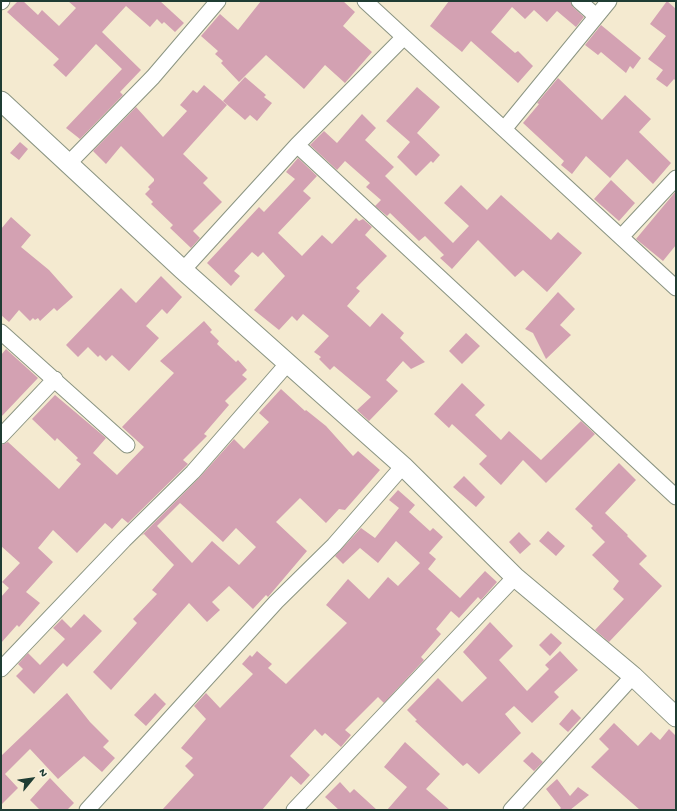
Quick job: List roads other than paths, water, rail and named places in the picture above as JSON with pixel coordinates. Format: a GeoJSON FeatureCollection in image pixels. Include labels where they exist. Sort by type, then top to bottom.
{"type":"FeatureCollection","features":[{"type":"Feature","properties":{"kind":"street"},"geometry":{"type":"LineString","coordinates":[[68,164],[153,78],[218,1]]}},
{"type":"Feature","properties":{"kind":"street"},"geometry":{"type":"LineString","coordinates":[[365,1],[505,128],[676,288]]}},
{"type":"Feature","properties":{"kind":"street"},"geometry":{"type":"LineString","coordinates":[[579,1],[596,16]]}},
{"type":"Feature","properties":{"kind":"street"},"geometry":{"type":"LineString","coordinates":[[505,128],[609,1]]}},
{"type":"Feature","properties":{"kind":"street"},"geometry":{"type":"LineString","coordinates":[[183,270],[297,145],[404,37]]}},
{"type":"Feature","properties":{"kind":"street"},"geometry":{"type":"LineString","coordinates":[[1,101],[183,270],[403,466],[515,577],[633,676],[676,717]]}},
{"type":"Feature","properties":{"kind":"street"},"geometry":{"type":"LineString","coordinates":[[297,145],[676,496]]}},
{"type":"Feature","properties":{"kind":"street"},"geometry":{"type":"LineString","coordinates":[[621,237],[676,178]]}},
{"type":"Feature","properties":{"kind":"street"},"geometry":{"type":"LineString","coordinates":[[1,332],[127,445]]}},
{"type":"Feature","properties":{"kind":"street"},"geometry":{"type":"LineString","coordinates":[[1,669],[124,540],[193,472],[288,363]]}},
{"type":"Feature","properties":{"kind":"street"},"geometry":{"type":"LineString","coordinates":[[1,436],[55,379]]}},
{"type":"Feature","properties":{"kind":"street"},"geometry":{"type":"LineString","coordinates":[[87,810],[276,602],[334,545],[403,466]]}},
{"type":"Feature","properties":{"kind":"street"},"geometry":{"type":"LineString","coordinates":[[294,810],[515,577]]}},
{"type":"Feature","properties":{"kind":"street"},"geometry":{"type":"LineString","coordinates":[[510,810],[633,676]]}}]}
